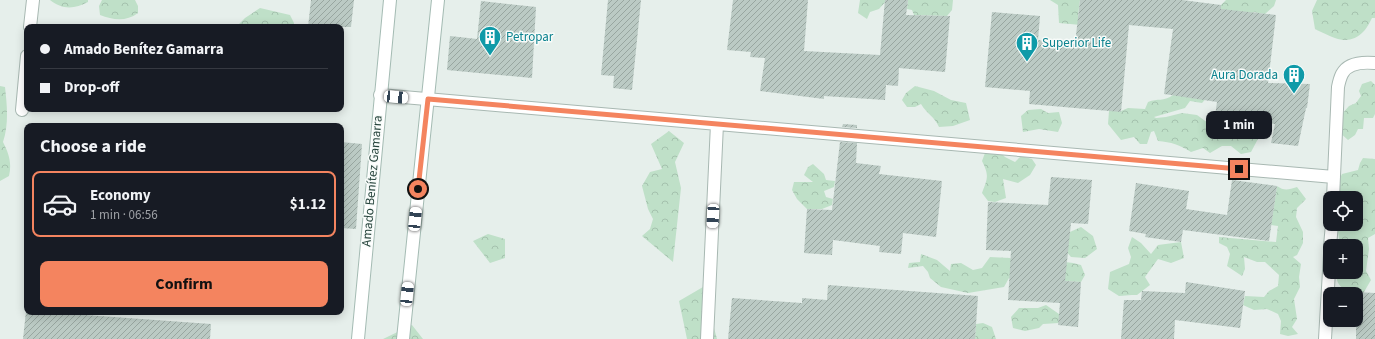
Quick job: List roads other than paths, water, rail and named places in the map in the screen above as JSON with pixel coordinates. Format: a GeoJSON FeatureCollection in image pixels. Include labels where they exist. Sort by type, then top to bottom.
{"type":"FeatureCollection","features":[{"type":"Feature","properties":{"kind":"street"},"geometry":{"type":"LineString","coordinates":[[30,24],[33,0]]}},
{"type":"Feature","properties":{"kind":"street","name":"Amado Benítez Gamarra"},"geometry":{"type":"LineString","coordinates":[[358,339],[390,0]]}},
{"type":"Feature","properties":{"kind":"street"},"geometry":{"type":"LineString","coordinates":[[403,339],[438,0]]}},
{"type":"Feature","properties":{"kind":"street"},"geometry":{"type":"LineString","coordinates":[[1333,191],[1338,86],[1342,73],[1347,67],[1356,64],[1375,63]]}},
{"type":"Feature","properties":{"kind":"street"},"geometry":{"type":"LineString","coordinates":[[22,110],[24,88]]}},
{"type":"Feature","properties":{"kind":"street"},"geometry":{"type":"LineString","coordinates":[[380,95],[1334,177]]}},
{"type":"Feature","properties":{"kind":"street"},"geometry":{"type":"LineString","coordinates":[[707,339],[717,124]]}},
{"type":"Feature","properties":{"kind":"street"},"geometry":{"type":"LineString","coordinates":[[1325,339],[1329,279]]}},
{"type":"Feature","properties":{"kind":"place","name":"Petropar"},"geometry":{"type":"Point","coordinates":[490,56]}},
{"type":"Feature","properties":{"kind":"place","name":"Superior Life"},"geometry":{"type":"Point","coordinates":[1027,62]}},
{"type":"Feature","properties":{"kind":"place","name":"Aura Dorada"},"geometry":{"type":"Point","coordinates":[1294,94]}}]}
